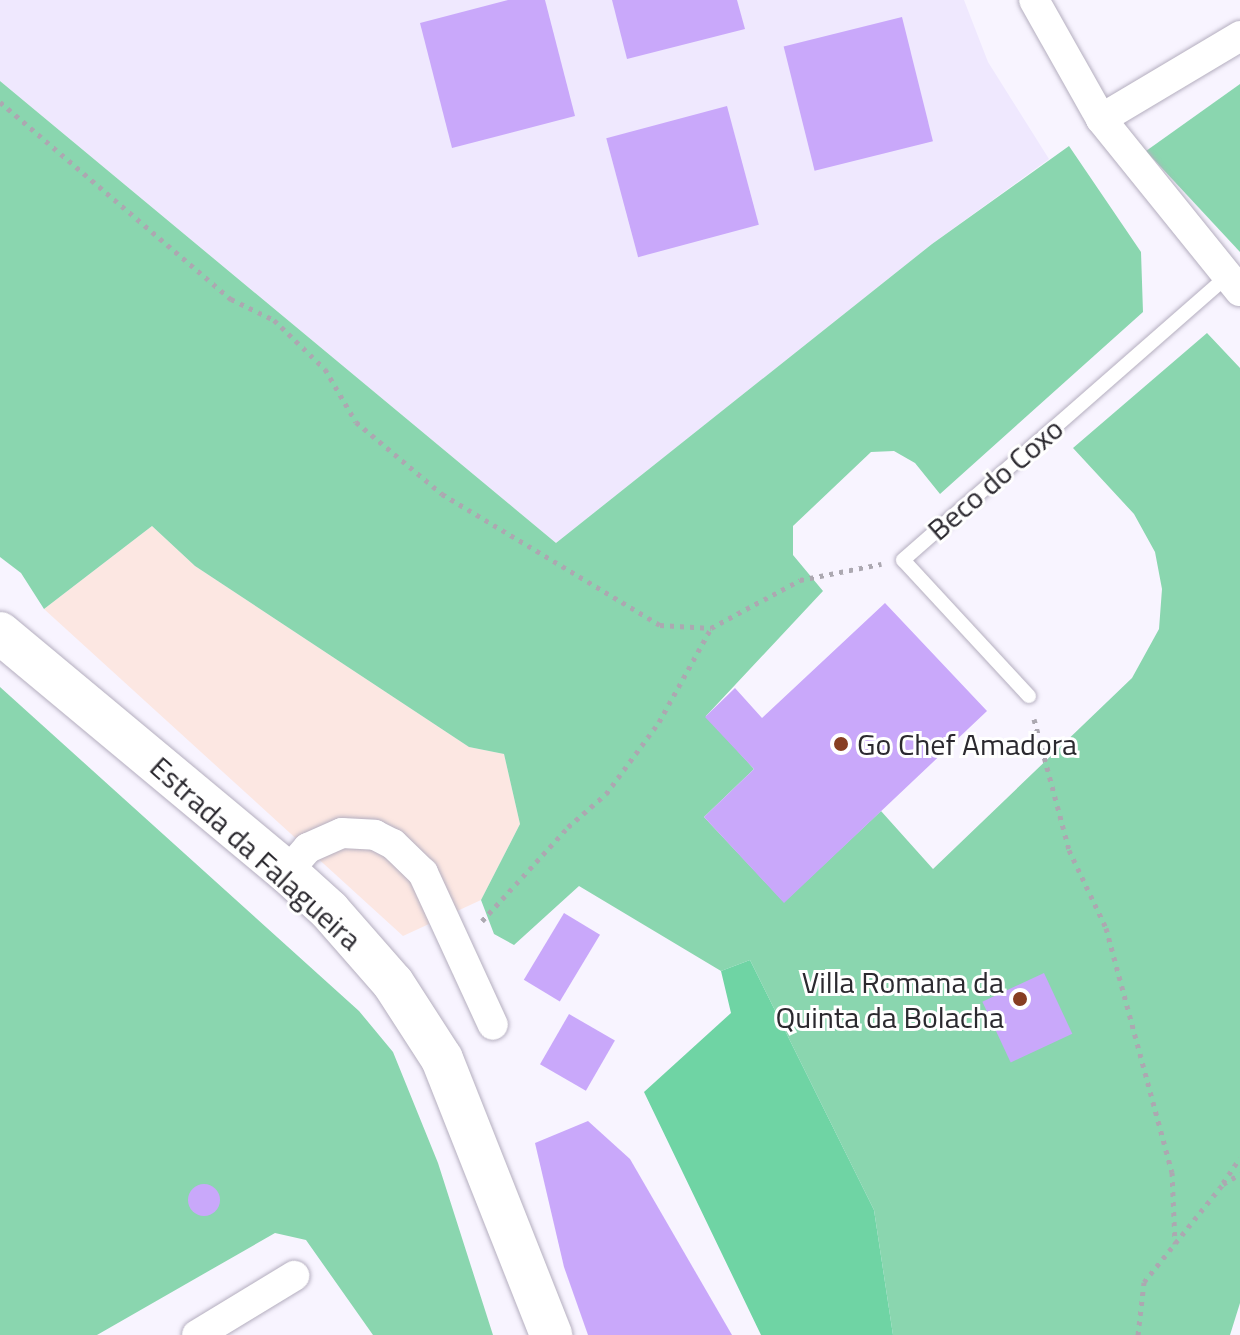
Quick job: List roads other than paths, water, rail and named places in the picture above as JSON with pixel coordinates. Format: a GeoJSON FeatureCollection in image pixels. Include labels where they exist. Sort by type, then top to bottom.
{"type":"FeatureCollection","features":[{"type":"Feature","properties":{"kind":"street"},"geometry":{"type":"LineString","coordinates":[[1034,0],[1101,119],[1234,284]]}},
{"type":"Feature","properties":{"kind":"street"},"geometry":{"type":"LineString","coordinates":[[1101,119],[1240,36]]}},
{"type":"Feature","properties":{"kind":"street","name":"Estrada da Falagueira"},"geometry":{"type":"LineString","coordinates":[[0,633],[287,872],[364,947],[435,1047],[551,1335]]}},
{"type":"Feature","properties":{"kind":"street"},"geometry":{"type":"LineString","coordinates":[[287,872],[321,840],[342,833],[375,835],[423,873],[493,1025]]}},
{"type":"Feature","properties":{"kind":"street"},"geometry":{"type":"LineString","coordinates":[[197,1335],[294,1276]]}},
{"type":"Feature","properties":{"kind":"lane","name":"Beco do Coxo"},"geometry":{"type":"LineString","coordinates":[[1029,696],[903,560],[1234,284]]}},
{"type":"Feature","properties":{"kind":"place","name":"Go Chef Amadora"},"geometry":{"type":"Point","coordinates":[841,744]}},
{"type":"Feature","properties":{"kind":"place","name":"Villa Romana da Quinta da Bolacha"},"geometry":{"type":"Point","coordinates":[1020,999]}}]}
